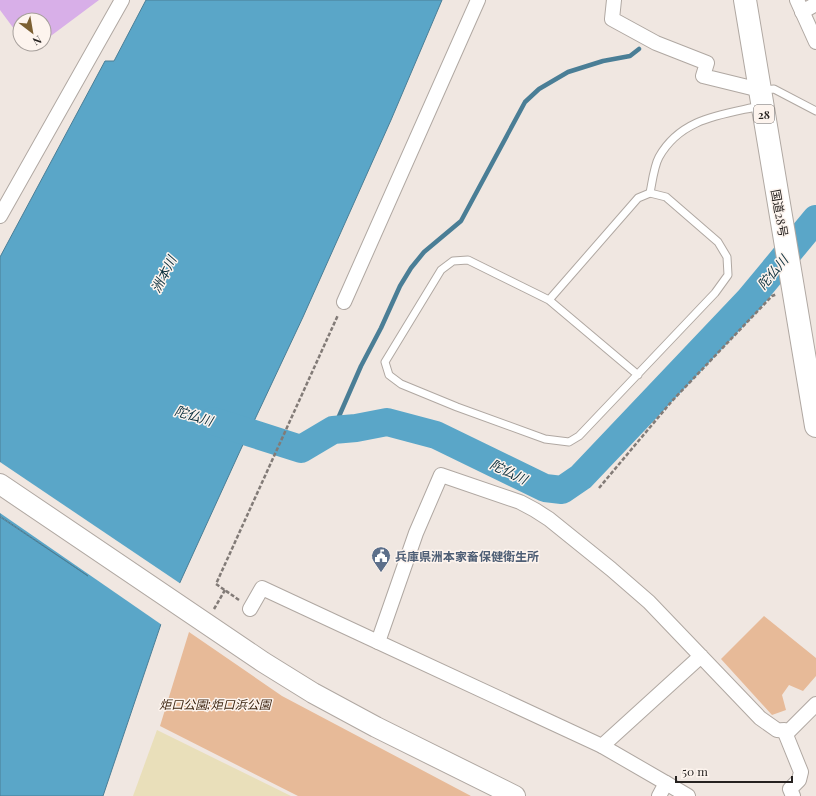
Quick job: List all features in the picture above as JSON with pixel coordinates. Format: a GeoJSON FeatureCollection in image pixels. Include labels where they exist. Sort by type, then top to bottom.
{"type":"FeatureCollection","features":[{"type":"Feature","properties":{"kind":"highway","name":"国道28号"},"geometry":{"type":"LineString","coordinates":[[745,0],[816,426]]}},
{"type":"Feature","properties":{"kind":"street"},"geometry":{"type":"LineString","coordinates":[[0,216],[122,0]]}},
{"type":"Feature","properties":{"kind":"street"},"geometry":{"type":"LineString","coordinates":[[344,302],[478,0]]}},
{"type":"Feature","properties":{"kind":"street"},"geometry":{"type":"LineString","coordinates":[[614,0],[612,19],[656,43],[707,63],[704,76],[761,98]]}},
{"type":"Feature","properties":{"kind":"street"},"geometry":{"type":"LineString","coordinates":[[816,4],[800,6],[816,42]]}},
{"type":"Feature","properties":{"kind":"street"},"geometry":{"type":"LineString","coordinates":[[378,642],[416,533],[441,474],[520,502],[549,519],[649,602],[760,718],[777,730],[789,730],[816,704]]}},
{"type":"Feature","properties":{"kind":"street"},"geometry":{"type":"LineString","coordinates":[[0,484],[263,662],[313,693],[376,727],[514,796]]}},
{"type":"Feature","properties":{"kind":"street"},"geometry":{"type":"LineString","coordinates":[[250,608],[262,588],[602,746],[688,796]]}},
{"type":"Feature","properties":{"kind":"street"},"geometry":{"type":"LineString","coordinates":[[602,746],[701,656]]}},
{"type":"Feature","properties":{"kind":"street"},"geometry":{"type":"LineString","coordinates":[[784,730],[801,772],[799,780],[790,788],[793,796]]}},
{"type":"Feature","properties":{"kind":"street"},"geometry":{"type":"LineString","coordinates":[[659,796],[666,783]]}},
{"type":"Feature","properties":{"kind":"lane"},"geometry":{"type":"LineString","coordinates":[[650,193],[658,158],[675,135],[690,125],[761,98],[774,89],[816,110]]}},
{"type":"Feature","properties":{"kind":"lane"},"geometry":{"type":"LineString","coordinates":[[549,300],[638,198],[650,193],[666,197],[718,242],[727,257],[728,275],[715,293],[638,375],[579,436],[569,442],[546,439],[457,407],[401,384],[389,375],[385,362],[441,270],[453,261],[468,260],[549,300],[638,375]]}},
{"type":"Feature","properties":{"kind":"path"},"geometry":{"type":"LineString","coordinates":[[599,488],[672,401],[772,296],[793,282]]}},
{"type":"Feature","properties":{"kind":"path"},"geometry":{"type":"LineString","coordinates":[[250,608],[216,584],[300,400]]}},
{"type":"Feature","properties":{"kind":"path"},"geometry":{"type":"LineString","coordinates":[[213,611],[225,590]]}},
{"type":"Feature","properties":{"kind":"green space"},"geometry":{"type":"Polygon","coordinates":[[[764,616],[816,658],[816,676],[803,691],[789,685],[782,695],[786,710],[772,715],[721,659],[764,616]]]}},
{"type":"Feature","properties":{"kind":"green space","name":"炬口公園;炬口浜公園"},"geometry":{"type":"Polygon","coordinates":[[[189,632],[282,696],[471,796],[298,796],[160,726],[189,632]]]}},
{"type":"Feature","properties":{"kind":"sand"},"geometry":{"type":"Polygon","coordinates":[[[157,730],[291,796],[133,796],[157,730]]]}},
{"type":"Feature","properties":{"kind":"water","name":"洲本川"},"geometry":{"type":"Polygon","coordinates":[[[146,0],[442,0],[391,120],[303,317],[161,624],[103,796],[0,796],[0,517],[88,576],[0,516],[0,257],[105,61],[114,61],[146,0]]]}},
{"type":"Feature","properties":{"kind":"pier"},"geometry":{"type":"Polygon","coordinates":[[[0,462],[181,584],[162,625],[0,513],[0,462]]]}},
{"type":"Feature","properties":{"kind":"building"},"geometry":{"type":"Polygon","coordinates":[[[0,0],[99,0],[52,35],[52,12],[12,12],[12,26],[0,10],[0,0]]]}},
{"type":"Feature","properties":{"kind":"waterway"},"geometry":{"type":"LineString","coordinates":[[333,430],[361,366],[381,328],[400,286],[411,268],[424,252],[461,221],[525,102],[539,89],[568,72],[603,61],[630,56],[639,49]]}},
{"type":"Feature","properties":{"kind":"waterway","name":"陀仏川"},"geometry":{"type":"LineString","coordinates":[[213,421],[301,449],[333,430],[356,428],[387,422],[436,435],[545,488],[562,490],[581,477],[749,300],[816,219]]}},
{"type":"Feature","properties":{"kind":"place","name":"兵庫県洲本家畜保健衛生所"},"geometry":{"type":"Point","coordinates":[381,573]}}]}
